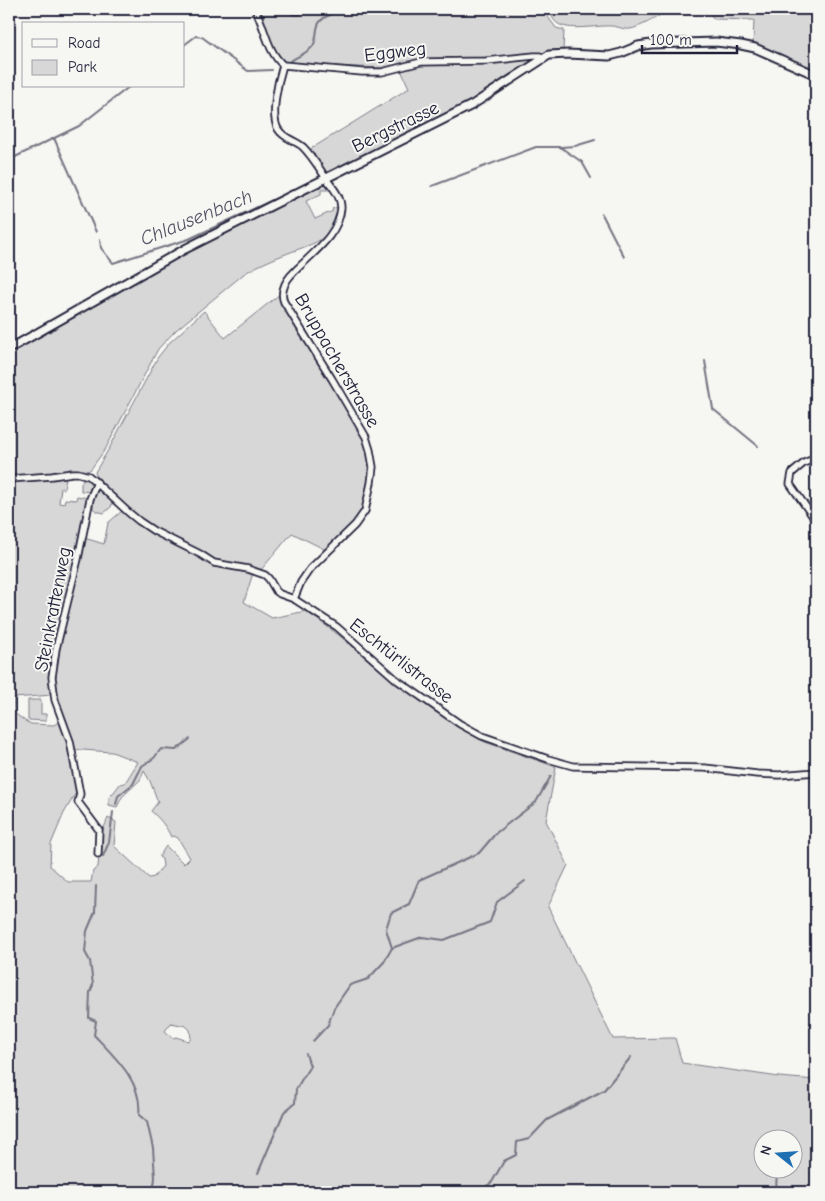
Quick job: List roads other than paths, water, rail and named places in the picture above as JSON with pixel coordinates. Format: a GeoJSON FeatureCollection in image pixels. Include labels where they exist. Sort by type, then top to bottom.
{"type":"FeatureCollection","features":[{"type":"Feature","properties":{"kind":"street"},"geometry":{"type":"LineString","coordinates":[[255,9],[274,56],[283,66]]}},
{"type":"Feature","properties":{"kind":"street","name":"Bergstrasse"},"geometry":{"type":"LineString","coordinates":[[9,350],[185,249],[472,105],[549,55],[609,56],[638,46],[651,44],[716,42],[755,48],[816,75]]}},
{"type":"Feature","properties":{"kind":"street","name":"Eggweg"},"geometry":{"type":"LineString","coordinates":[[283,66],[382,72],[420,62],[486,61],[534,56],[544,58]]}},
{"type":"Feature","properties":{"kind":"street","name":"Bruppacherstrasse"},"geometry":{"type":"LineString","coordinates":[[283,66],[276,98],[276,122],[279,130],[305,150],[339,196],[341,202],[337,224],[326,240],[288,278],[284,285],[283,298],[285,305],[366,437],[373,467],[372,483],[365,511],[355,525],[310,569],[301,582],[294,599]]}},
{"type":"Feature","properties":{"kind":"street"},"geometry":{"type":"LineString","coordinates":[[816,458],[804,463],[792,473],[790,484],[816,521]]}},
{"type":"Feature","properties":{"kind":"street","name":"Eschtürlistrasse"},"geometry":{"type":"LineString","coordinates":[[9,479],[78,473],[89,476],[128,512],[154,531],[200,554],[214,564],[248,569],[265,575],[280,594],[294,599],[337,627],[398,680],[460,724],[482,736],[573,766],[705,768],[779,775],[816,772]]}},
{"type":"Feature","properties":{"kind":"street","name":"Steinkrattenweg"},"geometry":{"type":"LineString","coordinates":[[97,482],[90,499],[78,559],[56,649],[52,677],[55,700],[70,741],[80,794],[78,802],[99,830],[98,854]]}},
{"type":"Feature","properties":{"kind":"waterway"},"geometry":{"type":"LineString","coordinates":[[290,9],[292,14],[297,15],[308,9]]}},
{"type":"Feature","properties":{"kind":"waterway"},"geometry":{"type":"LineString","coordinates":[[289,62],[313,46],[320,21],[330,15],[333,9]]}},
{"type":"Feature","properties":{"kind":"waterway"},"geometry":{"type":"LineString","coordinates":[[185,44],[196,36],[202,37],[248,71],[272,70]]}},
{"type":"Feature","properties":{"kind":"waterway"},"geometry":{"type":"LineString","coordinates":[[9,160],[79,126],[127,88]]}},
{"type":"Feature","properties":{"kind":"waterway","name":"Chlausenbach"},"geometry":{"type":"LineString","coordinates":[[54,138],[96,232]]}},
{"type":"Feature","properties":{"kind":"waterway"},"geometry":{"type":"LineString","coordinates":[[561,147],[575,146],[595,140]]}},
{"type":"Feature","properties":{"kind":"waterway"},"geometry":{"type":"LineString","coordinates":[[432,186],[536,147],[560,147],[582,162],[591,178]]}},
{"type":"Feature","properties":{"kind":"waterway","name":"Chlausenbach"},"geometry":{"type":"LineString","coordinates":[[100,239],[101,248],[113,263],[189,239],[296,189]]}},
{"type":"Feature","properties":{"kind":"waterway"},"geometry":{"type":"LineString","coordinates":[[602,214],[624,257]]}},
{"type":"Feature","properties":{"kind":"waterway"},"geometry":{"type":"LineString","coordinates":[[705,361],[713,409],[758,446]]}},
{"type":"Feature","properties":{"kind":"waterway"},"geometry":{"type":"LineString","coordinates":[[116,804],[118,796],[133,784],[142,766],[154,758],[161,749],[176,750],[190,739]]}},
{"type":"Feature","properties":{"kind":"waterway"},"geometry":{"type":"LineString","coordinates":[[313,1041],[328,1025],[334,1008],[350,985],[368,979],[384,962],[392,948],[386,929],[391,913],[409,904],[419,880],[479,853],[496,833],[536,802],[551,776]]}},
{"type":"Feature","properties":{"kind":"waterway"},"geometry":{"type":"LineString","coordinates":[[103,856],[109,842],[113,812]]}},
{"type":"Feature","properties":{"kind":"waterway"},"geometry":{"type":"LineString","coordinates":[[392,948],[422,937],[444,940],[490,922],[497,902],[525,881]]}},
{"type":"Feature","properties":{"kind":"waterway"},"geometry":{"type":"LineString","coordinates":[[96,886],[95,912],[87,931],[85,952],[90,961],[93,985],[90,992],[89,1018],[96,1021],[94,1035],[126,1070],[132,1081],[139,1103],[139,1115],[147,1122],[153,1148],[155,1178],[153,1192]]}},
{"type":"Feature","properties":{"kind":"waterway"},"geometry":{"type":"LineString","coordinates":[[258,1173],[284,1112],[295,1103],[296,1089],[310,1066],[306,1054]]}},
{"type":"Feature","properties":{"kind":"waterway"},"geometry":{"type":"LineString","coordinates":[[479,1192],[492,1182],[504,1161],[516,1155],[517,1142],[529,1139],[547,1120],[604,1090],[631,1057]]}},
{"type":"Feature","properties":{"kind":"waterway"},"geometry":{"type":"LineString","coordinates":[[776,1192],[777,1178]]}},
{"type":"Feature","properties":{"kind":"waterway"},"geometry":{"type":"LineString","coordinates":[[248,1192],[250,1187]]}}]}
